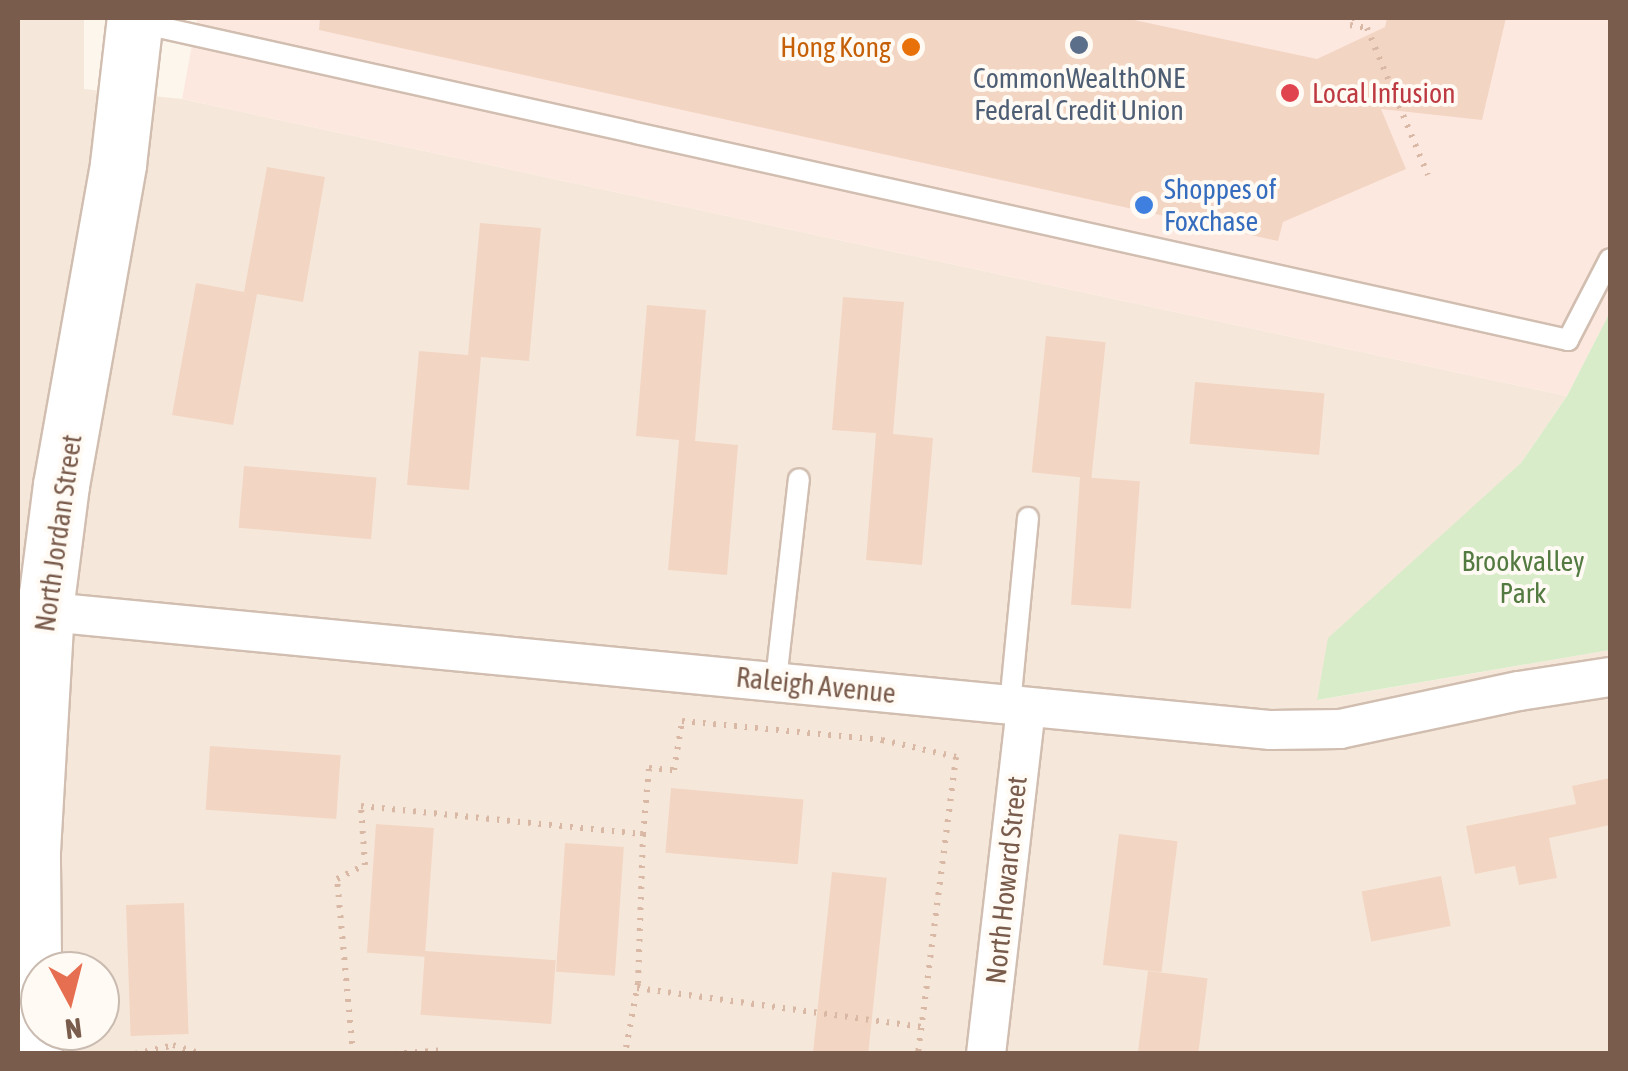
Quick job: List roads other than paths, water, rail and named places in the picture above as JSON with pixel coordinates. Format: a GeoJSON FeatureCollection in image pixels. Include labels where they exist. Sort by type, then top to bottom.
{"type":"FeatureCollection","features":[{"type":"Feature","properties":{"kind":"street","name":"North Jordan Street"},"geometry":{"type":"LineString","coordinates":[[34,1054],[32,610],[62,486],[118,164],[135,20]]}},
{"type":"Feature","properties":{"kind":"street","name":"Raleigh Avenue"},"geometry":{"type":"LineString","coordinates":[[32,610],[1271,730],[1340,729],[1519,691],[1610,677]]}},
{"type":"Feature","properties":{"kind":"street","name":"North Howard Street"},"geometry":{"type":"LineString","coordinates":[[986,1054],[1018,706]]}},
{"type":"Feature","properties":{"kind":"lane"},"geometry":{"type":"LineString","coordinates":[[135,20],[1568,340],[1610,259]]}},
{"type":"Feature","properties":{"kind":"lane"},"geometry":{"type":"LineString","coordinates":[[776,680],[799,478]]}},
{"type":"Feature","properties":{"kind":"lane"},"geometry":{"type":"LineString","coordinates":[[1018,706],[1028,518]]}},
{"type":"Feature","properties":{"kind":"place","name":"CommonWealthONE Federal Credit Union"},"geometry":{"type":"Point","coordinates":[1079,45]}},
{"type":"Feature","properties":{"kind":"place","name":"Hong Kong"},"geometry":{"type":"Point","coordinates":[911,47]}},
{"type":"Feature","properties":{"kind":"place","name":"Local Infusion"},"geometry":{"type":"Point","coordinates":[1290,93]}},
{"type":"Feature","properties":{"kind":"place","name":"Shoppes of Foxchase"},"geometry":{"type":"Point","coordinates":[1144,205]}},
{"type":"Feature","properties":{"kind":"park label","name":"Brookvalley Park"},"geometry":{"type":"Point","coordinates":[1523,577]}}]}
